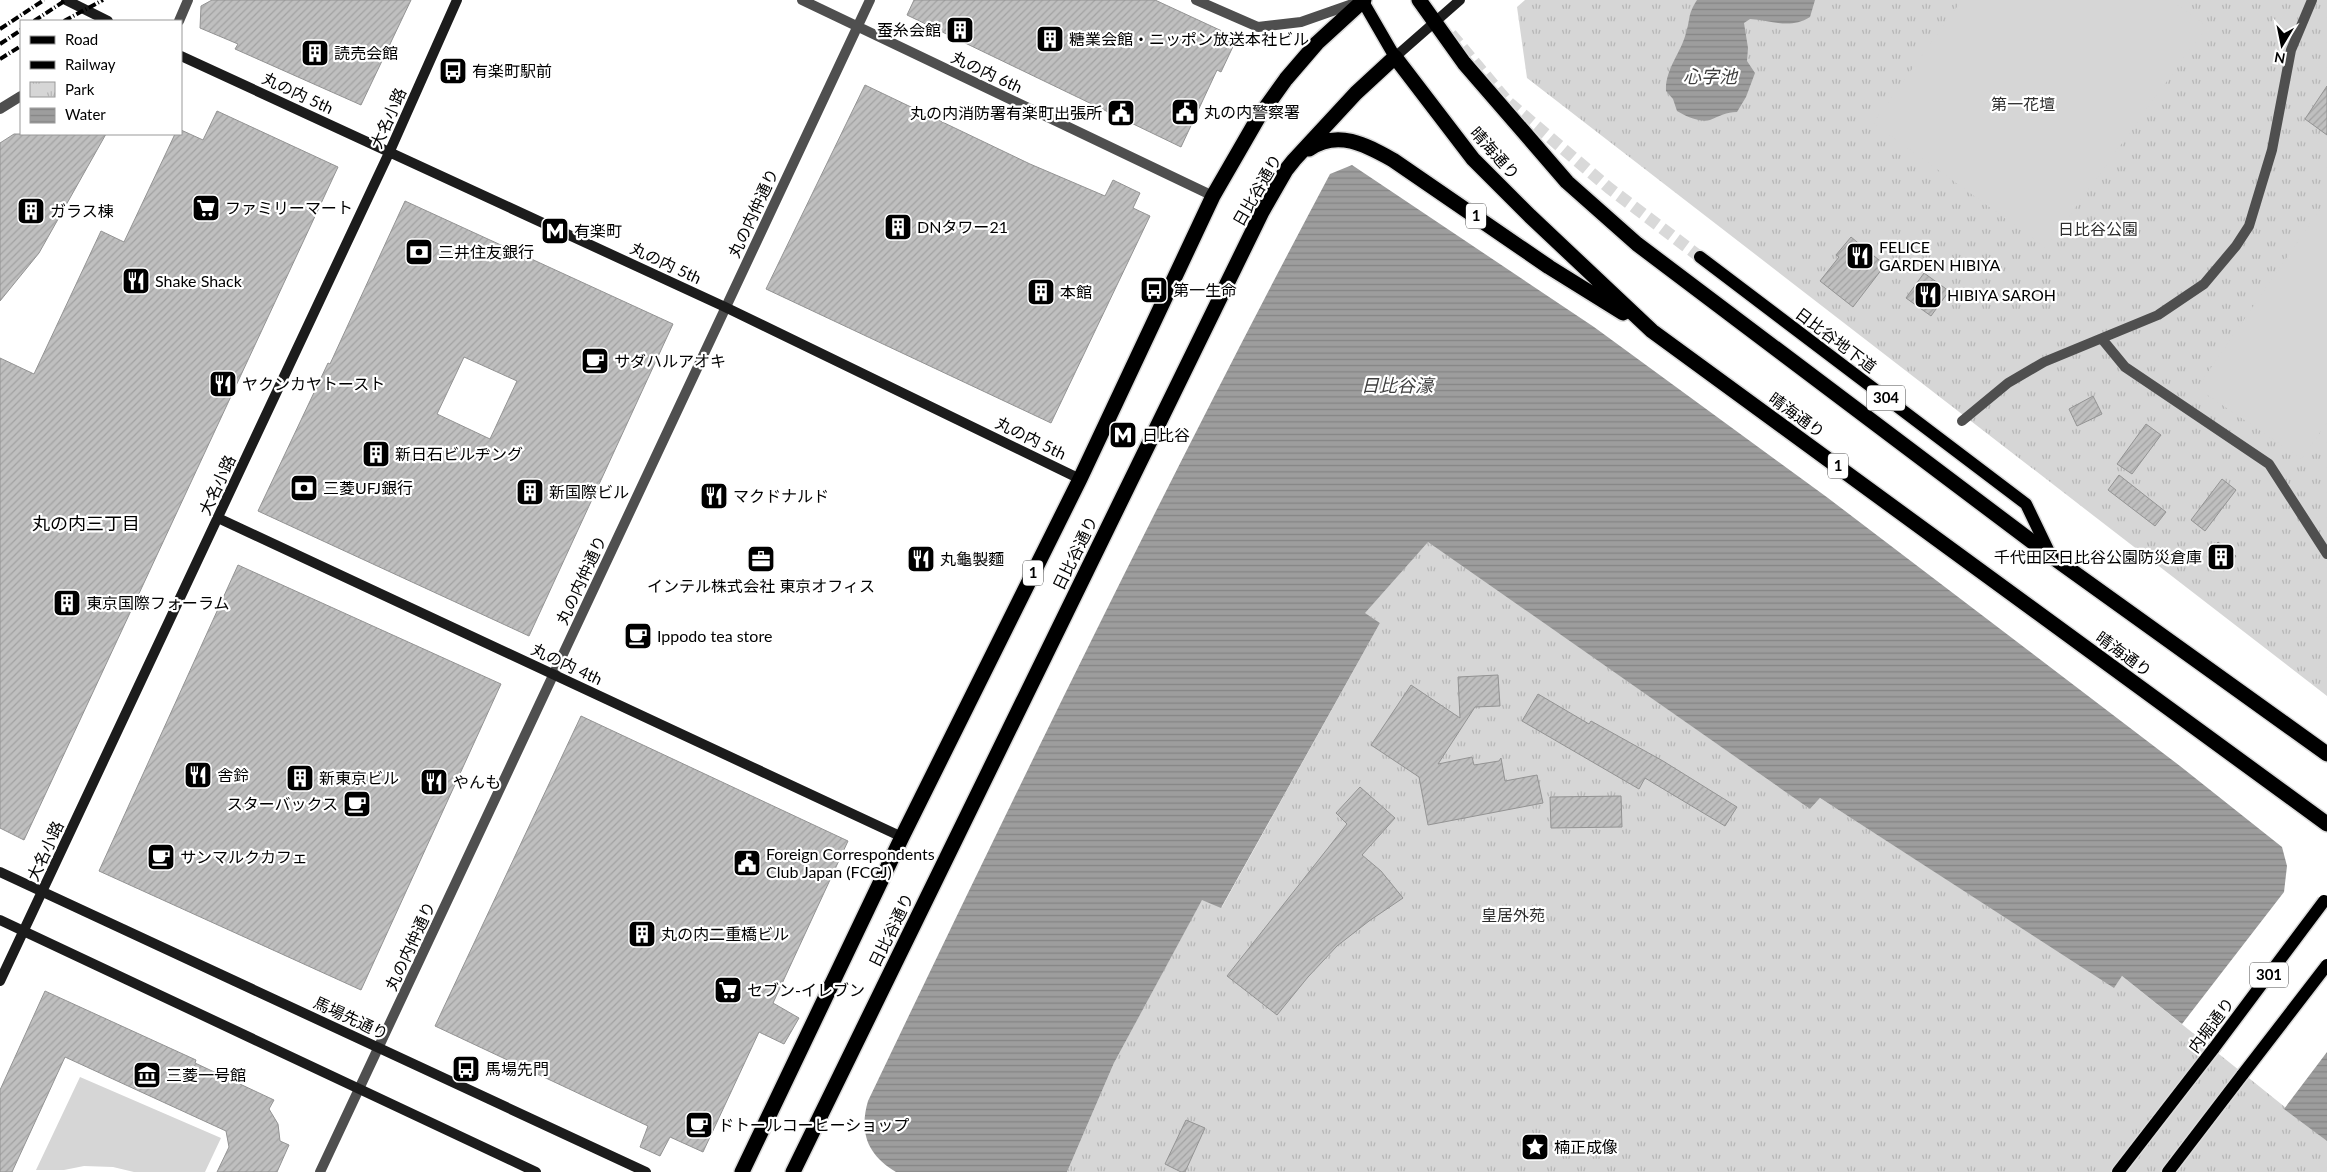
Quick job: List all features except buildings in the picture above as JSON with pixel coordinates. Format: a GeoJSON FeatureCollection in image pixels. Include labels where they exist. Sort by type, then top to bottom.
{"type":"FeatureCollection","features":[{"type":"Feature","properties":{"kind":"highway","name":"日比谷通り"},"geometry":{"type":"LineString","coordinates":[[742,1172],[902,837],[1080,478],[1213,196],[1258,118],[1286,79],[1317,43],[1363,0]]}},
{"type":"Feature","properties":{"kind":"highway"},"geometry":{"type":"LineString","coordinates":[[1419,0],[1464,63],[1567,182],[1636,244],[2051,556],[2327,754]]}},
{"type":"Feature","properties":{"kind":"highway","name":"日比谷通り"},"geometry":{"type":"LineString","coordinates":[[793,1172],[1262,212],[1286,170],[1294,160],[1356,93],[1395,57]]}},
{"type":"Feature","properties":{"kind":"highway","name":"晴海通り"},"geometry":{"type":"LineString","coordinates":[[1395,57],[1473,159],[1530,216],[1652,331],[2327,824]]}},
{"type":"Feature","properties":{"kind":"highway","name":"1"},"geometry":{"type":"LineString","coordinates":[[1294,160],[1314,146],[1334,138],[1374,149],[1393,160],[1549,267],[1652,331]]}},
{"type":"Feature","properties":{"kind":"main road"},"geometry":{"type":"LineString","coordinates":[[66,0],[106,20]]}},
{"type":"Feature","properties":{"kind":"main road","name":"大名小路"},"geometry":{"type":"LineString","coordinates":[[0,981],[389,153],[457,0]]}},
{"type":"Feature","properties":{"kind":"main road","name":"晴海通り"},"geometry":{"type":"LineString","coordinates":[[1363,0],[1395,57]]}},
{"type":"Feature","properties":{"kind":"main road","name":"日比谷通り"},"geometry":{"type":"LineString","coordinates":[[1395,57],[1460,0]]}},
{"type":"Feature","properties":{"kind":"main road","name":"丸の内 5th"},"geometry":{"type":"LineString","coordinates":[[182,56],[725,307],[1080,478]]}},
{"type":"Feature","properties":{"kind":"main road","name":"日比谷地下道"},"geometry":{"type":"LineString","coordinates":[[1700,257],[2026,504],[2051,556]]}},
{"type":"Feature","properties":{"kind":"main road","name":"丸の内 4th"},"geometry":{"type":"LineString","coordinates":[[218,518],[902,837]]}},
{"type":"Feature","properties":{"kind":"main road","name":"馬場先通り"},"geometry":{"type":"LineString","coordinates":[[0,872],[646,1172]]}},
{"type":"Feature","properties":{"kind":"main road","name":"内堀通り"},"geometry":{"type":"LineString","coordinates":[[2118,1172],[2214,1048],[2325,898]]}},
{"type":"Feature","properties":{"kind":"main road"},"geometry":{"type":"LineString","coordinates":[[0,920],[536,1172]]}},
{"type":"Feature","properties":{"kind":"main road","name":"301"},"geometry":{"type":"LineString","coordinates":[[2168,1172],[2327,965]]}},
{"type":"Feature","properties":{"kind":"street"},"geometry":{"type":"LineString","coordinates":[[179,20],[188,0]]}},
{"type":"Feature","properties":{"kind":"street","name":"丸の内 6th"},"geometry":{"type":"LineString","coordinates":[[802,0],[1213,196]]}},
{"type":"Feature","properties":{"kind":"street","name":"丸の内仲通り"},"geometry":{"type":"LineString","coordinates":[[320,1172],[870,0]]}},
{"type":"Feature","properties":{"kind":"street"},"geometry":{"type":"LineString","coordinates":[[1196,0],[1258,27],[1301,22],[1363,0]]}},
{"type":"Feature","properties":{"kind":"street"},"geometry":{"type":"LineString","coordinates":[[1962,421],[2015,379],[2044,362],[2158,316],[2204,284],[2236,246],[2249,226],[2272,150],[2291,50],[2312,0]]}},
{"type":"Feature","properties":{"kind":"street"},"geometry":{"type":"LineString","coordinates":[[182,52],[196,63]]}},
{"type":"Feature","properties":{"kind":"street"},"geometry":{"type":"LineString","coordinates":[[0,109],[20,97]]}},
{"type":"Feature","properties":{"kind":"street"},"geometry":{"type":"LineString","coordinates":[[2102,339],[2125,367],[2269,464],[2327,554]]}},
{"type":"Feature","properties":{"kind":"green space","name":"日比谷公園"},"geometry":{"type":"Polygon","coordinates":[[[1525,0],[2327,0],[2327,696],[1527,78],[1517,7],[1525,0]]]}},
{"type":"Feature","properties":{"kind":"green space","name":"第一花壇"},"geometry":{"type":"Polygon","coordinates":[[[1962,0],[2170,0],[2207,26],[2046,248],[1873,123],[1962,0]]]}},
{"type":"Feature","properties":{"kind":"green space"},"geometry":{"type":"Polygon","coordinates":[[[2327,199],[2327,422],[2302,459],[2197,388],[2327,199]]]}},
{"type":"Feature","properties":{"kind":"green space","name":"皇居外苑"},"geometry":{"type":"Polygon","coordinates":[[[1428,541],[1810,809],[1820,798],[2114,987],[2122,976],[2327,1141],[2327,1172],[1067,1172],[1114,1063],[1202,899],[1222,907],[1380,623],[1364,613],[1428,541]]]}},
{"type":"Feature","properties":{"kind":"green space"},"geometry":{"type":"Polygon","coordinates":[[[80,1077],[221,1138],[205,1172],[134,1172],[113,1167],[84,1166],[64,1170],[36,1170],[80,1077]]]}},
{"type":"Feature","properties":{"kind":"water","name":"心字池"},"geometry":{"type":"Polygon","coordinates":[[[1697,0],[1815,0],[1810,17],[1802,21],[1788,24],[1750,19],[1744,23],[1748,48],[1747,61],[1755,73],[1746,97],[1737,112],[1726,113],[1706,121],[1677,111],[1673,99],[1666,91],[1668,75],[1684,40],[1690,13],[1697,0]]]}},
{"type":"Feature","properties":{"kind":"water","name":"日比谷濠"},"geometry":{"type":"Polygon","coordinates":[[[1352,165],[1594,327],[1828,498],[2180,766],[2282,847],[2287,866],[2284,892],[2182,1024],[2122,976],[2114,988],[1820,798],[1810,809],[1428,542],[1365,613],[1380,623],[1221,908],[1202,900],[1114,1063],[1067,1172],[896,1172],[878,1158],[872,1150],[865,1133],[865,1112],[868,1101],[980,867],[1210,404],[1330,174],[1352,165]]]}},
{"type":"Feature","properties":{"kind":"water"},"geometry":{"type":"Polygon","coordinates":[[[2327,1052],[2327,1141],[2284,1109],[2327,1052]]]}},
{"type":"Feature","properties":{"kind":"tunnel"},"geometry":{"type":"LineString","coordinates":[[1451,34],[1507,101],[1609,188],[1700,257]]}},
{"type":"Feature","properties":{"kind":"railway"},"geometry":{"type":"LineString","coordinates":[[0,29],[44,0]]}},
{"type":"Feature","properties":{"kind":"railway"},"geometry":{"type":"LineString","coordinates":[[36,20],[66,0]]}},
{"type":"Feature","properties":{"kind":"railway"},"geometry":{"type":"LineString","coordinates":[[66,20],[103,0]]}},
{"type":"Feature","properties":{"kind":"railway"},"geometry":{"type":"LineString","coordinates":[[0,44],[20,31]]}},
{"type":"Feature","properties":{"kind":"railway"},"geometry":{"type":"LineString","coordinates":[[0,59],[20,47]]}},
{"type":"Feature","properties":{"kind":"place","name":"蚕糸会館"},"geometry":{"type":"Point","coordinates":[960,30]}},
{"type":"Feature","properties":{"kind":"place","name":"糖業会館・ニッポン放送本社ビル"},"geometry":{"type":"Point","coordinates":[1050,39]}},
{"type":"Feature","properties":{"kind":"place","name":"読売会館"},"geometry":{"type":"Point","coordinates":[315,53]}},
{"type":"Feature","properties":{"kind":"place","name":"有楽町駅前"},"geometry":{"type":"Point","coordinates":[453,71]}},
{"type":"Feature","properties":{"kind":"place","name":"丸の内警察署"},"geometry":{"type":"Point","coordinates":[1185,112]}},
{"type":"Feature","properties":{"kind":"place","name":"丸の内消防署有楽町出張所"},"geometry":{"type":"Point","coordinates":[1121,113]}},
{"type":"Feature","properties":{"kind":"place","name":"ファミリーマート"},"geometry":{"type":"Point","coordinates":[206,208]}},
{"type":"Feature","properties":{"kind":"place","name":"ガラス棟"},"geometry":{"type":"Point","coordinates":[31,211]}},
{"type":"Feature","properties":{"kind":"place","name":"DNタワー21"},"geometry":{"type":"Point","coordinates":[898,227]}},
{"type":"Feature","properties":{"kind":"place","name":"有楽町"},"geometry":{"type":"Point","coordinates":[555,231]}},
{"type":"Feature","properties":{"kind":"place","name":"三井住友銀行"},"geometry":{"type":"Point","coordinates":[419,252]}},
{"type":"Feature","properties":{"kind":"place","name":"FELICE GARDEN HIBIYA"},"geometry":{"type":"Point","coordinates":[1860,256]}},
{"type":"Feature","properties":{"kind":"place","name":"Shake Shack"},"geometry":{"type":"Point","coordinates":[136,281]}},
{"type":"Feature","properties":{"kind":"place","name":"第一生命"},"geometry":{"type":"Point","coordinates":[1154,290]}},
{"type":"Feature","properties":{"kind":"place","name":"本館"},"geometry":{"type":"Point","coordinates":[1041,292]}},
{"type":"Feature","properties":{"kind":"place","name":"HIBIYA SAROH"},"geometry":{"type":"Point","coordinates":[1928,295]}},
{"type":"Feature","properties":{"kind":"place","name":"サダハルアオキ"},"geometry":{"type":"Point","coordinates":[595,361]}},
{"type":"Feature","properties":{"kind":"place","name":"ヤクンカヤトースト"},"geometry":{"type":"Point","coordinates":[223,384]}},
{"type":"Feature","properties":{"kind":"place","name":"日比谷"},"geometry":{"type":"Point","coordinates":[1123,435]}},
{"type":"Feature","properties":{"kind":"place","name":"新日石ビルヂング"},"geometry":{"type":"Point","coordinates":[376,454]}},
{"type":"Feature","properties":{"kind":"place","name":"三菱UFJ銀行"},"geometry":{"type":"Point","coordinates":[304,488]}},
{"type":"Feature","properties":{"kind":"place","name":"新国際ビル"},"geometry":{"type":"Point","coordinates":[530,492]}},
{"type":"Feature","properties":{"kind":"place","name":"マクドナルド"},"geometry":{"type":"Point","coordinates":[714,496]}},
{"type":"Feature","properties":{"kind":"place","name":"千代田区日比谷公園防災倉庫"},"geometry":{"type":"Point","coordinates":[2221,557]}},
{"type":"Feature","properties":{"kind":"place","name":"インテル株式会社 東京オフィス"},"geometry":{"type":"Point","coordinates":[761,559]}},
{"type":"Feature","properties":{"kind":"place","name":"丸龜製麵"},"geometry":{"type":"Point","coordinates":[921,559]}},
{"type":"Feature","properties":{"kind":"place","name":"東京国際フォーラム"},"geometry":{"type":"Point","coordinates":[67,603]}},
{"type":"Feature","properties":{"kind":"place","name":"Ippodo tea store"},"geometry":{"type":"Point","coordinates":[638,636]}},
{"type":"Feature","properties":{"kind":"place","name":"舎鈴"},"geometry":{"type":"Point","coordinates":[198,775]}},
{"type":"Feature","properties":{"kind":"place","name":"新東京ビル"},"geometry":{"type":"Point","coordinates":[300,778]}},
{"type":"Feature","properties":{"kind":"place","name":"やんも"},"geometry":{"type":"Point","coordinates":[434,782]}},
{"type":"Feature","properties":{"kind":"place","name":"スターバックス"},"geometry":{"type":"Point","coordinates":[357,804]}},
{"type":"Feature","properties":{"kind":"place","name":"サンマルクカフェ"},"geometry":{"type":"Point","coordinates":[161,857]}},
{"type":"Feature","properties":{"kind":"place","name":"Foreign Correspondents Club Japan (FCCJ)"},"geometry":{"type":"Point","coordinates":[747,863]}},
{"type":"Feature","properties":{"kind":"place","name":"丸の内二重橋ビル"},"geometry":{"type":"Point","coordinates":[642,934]}},
{"type":"Feature","properties":{"kind":"place","name":"セブン-イレブン"},"geometry":{"type":"Point","coordinates":[728,990]}},
{"type":"Feature","properties":{"kind":"place","name":"馬場先門"},"geometry":{"type":"Point","coordinates":[466,1069]}},
{"type":"Feature","properties":{"kind":"place","name":"三菱一号館"},"geometry":{"type":"Point","coordinates":[147,1075]}},
{"type":"Feature","properties":{"kind":"place","name":"ドトールコーヒーショップ"},"geometry":{"type":"Point","coordinates":[699,1125]}},
{"type":"Feature","properties":{"kind":"place","name":"楠正成像"},"geometry":{"type":"Point","coordinates":[1535,1147]}},
{"type":"Feature","properties":{"kind":"district","name":"丸の内三丁目"},"geometry":{"type":"Point","coordinates":[86,524]}}]}
